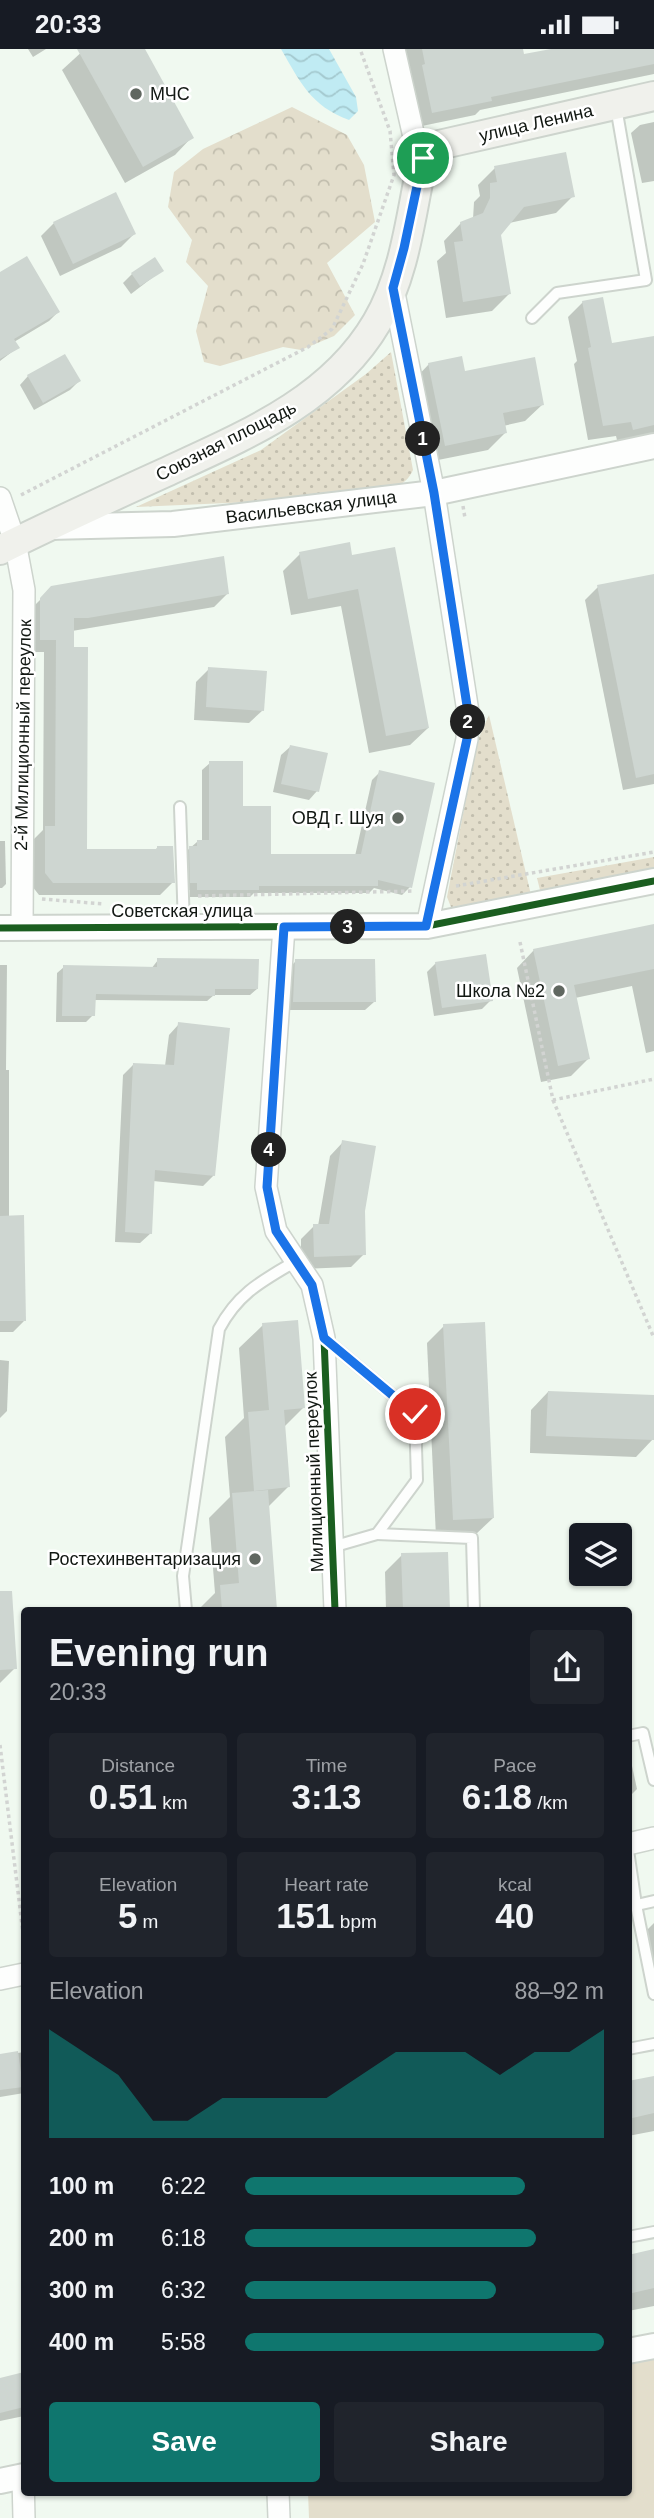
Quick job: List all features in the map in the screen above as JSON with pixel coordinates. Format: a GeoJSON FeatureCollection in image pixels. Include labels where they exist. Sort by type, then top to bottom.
{"type":"FeatureCollection","features":[{"type":"Feature","properties":{"kind":"main road","name":"улица Ленина"},"geometry":{"type":"LineString","coordinates":[[423,158],[429,150],[439,145],[654,96]]}},
{"type":"Feature","properties":{"kind":"main road","name":"Союзная площадь"},"geometry":{"type":"LineString","coordinates":[[7,546],[212,451],[308,399],[342,369],[378,321],[393,288],[423,158]]}},
{"type":"Feature","properties":{"kind":"street"},"geometry":{"type":"LineString","coordinates":[[394,49],[414,137],[423,158]]}},
{"type":"Feature","properties":{"kind":"street"},"geometry":{"type":"LineString","coordinates":[[393,288],[434,493],[468,712],[467,739],[426,926]]}},
{"type":"Feature","properties":{"kind":"street","name":"Васильевская улица"},"geometry":{"type":"LineString","coordinates":[[48,527],[173,524],[434,493],[654,446]]}},
{"type":"Feature","properties":{"kind":"street","name":"2-й Милиционный переулок"},"geometry":{"type":"LineString","coordinates":[[1,501],[7,546],[24,590],[22,897],[11,928]]}},
{"type":"Feature","properties":{"kind":"street","name":"Советская улица"},"geometry":{"type":"LineString","coordinates":[[11,928],[184,919],[284,927],[426,926],[654,881]]}},
{"type":"Feature","properties":{"kind":"street","name":"Милиционный переулок"},"geometry":{"type":"LineString","coordinates":[[284,927],[267,1187],[276,1231],[312,1285],[324,1338],[335,1607]]}},
{"type":"Feature","properties":{"kind":"street"},"geometry":{"type":"LineString","coordinates":[[632,1843],[654,1838]]}},
{"type":"Feature","properties":{"kind":"street"},"geometry":{"type":"LineString","coordinates":[[0,1979],[21,1975]]}},
{"type":"Feature","properties":{"kind":"street"},"geometry":{"type":"LineString","coordinates":[[632,2350],[654,2346]]}},
{"type":"Feature","properties":{"kind":"street"},"geometry":{"type":"LineString","coordinates":[[16,2478],[24,2518]]}},
{"type":"Feature","properties":{"kind":"street"},"geometry":{"type":"LineString","coordinates":[[278,2496],[279,2518]]}},
{"type":"Feature","properties":{"kind":"lane"},"geometry":{"type":"LineString","coordinates":[[532,318],[556,293],[646,280],[616,104]]}},
{"type":"Feature","properties":{"kind":"lane"},"geometry":{"type":"LineString","coordinates":[[180,807],[184,919]]}},
{"type":"Feature","properties":{"kind":"lane"},"geometry":{"type":"LineString","coordinates":[[186,1607],[183,1576],[219,1329],[228,1313],[253,1286],[296,1261]]}},
{"type":"Feature","properties":{"kind":"lane"},"geometry":{"type":"LineString","coordinates":[[324,1338],[415,1414],[417,1481],[377,1534]]}},
{"type":"Feature","properties":{"kind":"lane"},"geometry":{"type":"LineString","coordinates":[[332,1547],[377,1534],[472,1538],[474,1607]]}},
{"type":"Feature","properties":{"kind":"lane"},"geometry":{"type":"LineString","coordinates":[[632,1735],[643,1733],[654,1780]]}},
{"type":"Feature","properties":{"kind":"lane"},"geometry":{"type":"LineString","coordinates":[[654,1902],[632,1906],[654,1994]]}},
{"type":"Feature","properties":{"kind":"lane"},"geometry":{"type":"LineString","coordinates":[[632,2048],[654,2043]]}},
{"type":"Feature","properties":{"kind":"lane"},"geometry":{"type":"LineString","coordinates":[[632,2236],[654,2232]]}},
{"type":"Feature","properties":{"kind":"path"},"geometry":{"type":"LineString","coordinates":[[1,501],[308,347],[332,329],[363,264],[394,175],[390,131],[360,49]]}},
{"type":"Feature","properties":{"kind":"path"},"geometry":{"type":"LineString","coordinates":[[184,919],[192,896],[433,890],[654,852]]}},
{"type":"Feature","properties":{"kind":"path"},"geometry":{"type":"LineString","coordinates":[[22,897],[116,905]]}},
{"type":"Feature","properties":{"kind":"path"},"geometry":{"type":"LineString","coordinates":[[520,942],[553,1100],[654,1338]]}},
{"type":"Feature","properties":{"kind":"path"},"geometry":{"type":"LineString","coordinates":[[553,1100],[654,1079]]}},
{"type":"Feature","properties":{"kind":"path"},"geometry":{"type":"LineString","coordinates":[[0,1745],[21,1916]]}},
{"type":"Feature","properties":{"kind":"green space"},"geometry":{"type":"Polygon","coordinates":[[[292,107],[347,135],[364,165],[375,222],[327,263],[355,315],[334,336],[301,350],[283,347],[220,366],[204,362],[196,331],[208,286],[186,262],[192,240],[168,207],[174,172],[203,149],[292,107]]]}},
{"type":"Feature","properties":{"kind":"green space"},"geometry":{"type":"Polygon","coordinates":[[[391,352],[413,470],[400,485],[369,497],[136,507],[261,450],[366,374],[391,352]]]}},
{"type":"Feature","properties":{"kind":"green space"},"geometry":{"type":"Polygon","coordinates":[[[489,715],[531,895],[451,907],[447,897],[477,742],[489,715]]]}},
{"type":"Feature","properties":{"kind":"green space"},"geometry":{"type":"Polygon","coordinates":[[[654,857],[654,872],[541,894],[537,878],[654,857]]]}},
{"type":"Feature","properties":{"kind":"green space"},"geometry":{"type":"Polygon","coordinates":[[[654,2350],[654,2518],[309,2518],[308,2496],[632,2496],[632,2354],[654,2350]]]}},
{"type":"Feature","properties":{"kind":"water"},"geometry":{"type":"Polygon","coordinates":[[[281,49],[329,49],[356,97],[358,111],[349,120],[325,108],[308,92],[281,49]]]}},
{"type":"Feature","properties":{"kind":"building","name":"МЧС"},"geometry":{"type":"Polygon","coordinates":[[[77,49],[145,49],[194,138],[143,167],[77,49]]]}},
{"type":"Feature","properties":{"kind":"building"},"geometry":{"type":"Polygon","coordinates":[[[422,49],[523,49],[524,54],[551,49],[654,49],[654,64],[491,97],[492,101],[432,113],[422,65],[425,64],[422,49]]]}},
{"type":"Feature","properties":{"kind":"building"},"geometry":{"type":"Polygon","coordinates":[[[566,152],[575,197],[524,207],[501,235],[511,294],[463,302],[454,242],[463,241],[460,222],[483,213],[490,198],[490,183],[497,182],[494,166],[566,152]]]}},
{"type":"Feature","properties":{"kind":"building"},"geometry":{"type":"Polygon","coordinates":[[[116,192],[136,234],[73,264],[53,222],[116,192]]]}},
{"type":"Feature","properties":{"kind":"building"},"geometry":{"type":"Polygon","coordinates":[[[27,256],[60,312],[14,339],[20,348],[0,359],[0,272],[27,256]]]}},
{"type":"Feature","properties":{"kind":"building"},"geometry":{"type":"Polygon","coordinates":[[[155,257],[164,271],[140,286],[131,273],[155,257]]]}},
{"type":"Feature","properties":{"kind":"building"},"geometry":{"type":"Polygon","coordinates":[[[603,297],[612,343],[654,336],[654,425],[633,430],[631,422],[603,426],[582,301],[603,297]]]}},
{"type":"Feature","properties":{"kind":"building"},"geometry":{"type":"Polygon","coordinates":[[[65,354],[81,381],[43,403],[27,375],[65,354]]]}},
{"type":"Feature","properties":{"kind":"building"},"geometry":{"type":"Polygon","coordinates":[[[462,356],[465,371],[535,357],[544,405],[503,413],[507,433],[445,446],[428,363],[462,356]]]}},
{"type":"Feature","properties":{"kind":"building"},"geometry":{"type":"Polygon","coordinates":[[[350,542],[352,555],[395,547],[429,728],[386,736],[358,589],[308,599],[299,552],[350,542]]]}},
{"type":"Feature","properties":{"kind":"building"},"geometry":{"type":"Polygon","coordinates":[[[224,556],[229,594],[88,618],[74,618],[74,647],[88,647],[87,849],[157,849],[157,846],[173,846],[175,883],[53,883],[45,873],[45,826],[55,826],[56,640],[40,640],[40,598],[51,586],[224,556]]]}},
{"type":"Feature","properties":{"kind":"building"},"geometry":{"type":"Polygon","coordinates":[[[654,574],[654,774],[636,778],[597,585],[654,574]]]}},
{"type":"Feature","properties":{"kind":"building"},"geometry":{"type":"Polygon","coordinates":[[[208,667],[267,671],[264,711],[206,707],[208,667]]]}},
{"type":"Feature","properties":{"kind":"building"},"geometry":{"type":"Polygon","coordinates":[[[290,745],[328,753],[319,792],[281,784],[290,745]]]}},
{"type":"Feature","properties":{"kind":"building"},"geometry":{"type":"Polygon","coordinates":[[[209,761],[243,761],[243,806],[271,806],[271,854],[361,854],[379,770],[435,783],[412,888],[378,880],[378,886],[259,886],[259,890],[197,890],[197,883],[190,883],[189,846],[197,846],[197,840],[209,840],[209,761]]]}},
{"type":"Feature","properties":{"kind":"building","name":"Школа №2"},"geometry":{"type":"Polygon","coordinates":[[[654,924],[654,969],[574,985],[590,1059],[558,1066],[533,949],[654,924]]]}},
{"type":"Feature","properties":{"kind":"building"},"geometry":{"type":"Polygon","coordinates":[[[486,954],[493,1001],[442,1008],[435,962],[486,954]]]}},
{"type":"Feature","properties":{"kind":"building"},"geometry":{"type":"Polygon","coordinates":[[[157,958],[259,959],[258,989],[215,989],[215,996],[96,994],[95,1016],[62,1016],[63,965],[157,967],[157,958]]]}},
{"type":"Feature","properties":{"kind":"building"},"geometry":{"type":"Polygon","coordinates":[[[295,959],[375,959],[376,1002],[293,1002],[295,959]]]}},
{"type":"Feature","properties":{"kind":"building"},"geometry":{"type":"Polygon","coordinates":[[[178,1022],[230,1028],[215,1176],[155,1170],[152,1234],[125,1232],[133,1063],[174,1065],[178,1022]]]}},
{"type":"Feature","properties":{"kind":"building"},"geometry":{"type":"Polygon","coordinates":[[[342,1140],[376,1146],[365,1211],[366,1255],[314,1257],[313,1224],[329,1224],[342,1140]]]}},
{"type":"Feature","properties":{"kind":"building"},"geometry":{"type":"Polygon","coordinates":[[[24,1215],[26,1321],[0,1321],[0,1216],[24,1215]]]}},
{"type":"Feature","properties":{"kind":"building"},"geometry":{"type":"Polygon","coordinates":[[[298,1320],[305,1408],[284,1410],[290,1487],[254,1491],[248,1412],[269,1410],[262,1323],[298,1320]]]}},
{"type":"Feature","properties":{"kind":"building"},"geometry":{"type":"Polygon","coordinates":[[[485,1322],[494,1518],[453,1520],[443,1324],[485,1322]]]}},
{"type":"Feature","properties":{"kind":"building"},"geometry":{"type":"Polygon","coordinates":[[[548,1391],[654,1395],[654,1440],[546,1436],[548,1391]]]}},
{"type":"Feature","properties":{"kind":"building"},"geometry":{"type":"Polygon","coordinates":[[[268,1490],[277,1607],[222,1607],[220,1585],[239,1583],[232,1493],[268,1490]]]}},
{"type":"Feature","properties":{"kind":"building"},"geometry":{"type":"Polygon","coordinates":[[[448,1552],[450,1607],[403,1607],[401,1553],[448,1552]]]}},
{"type":"Feature","properties":{"kind":"building"},"geometry":{"type":"Polygon","coordinates":[[[0,1591],[12,1591],[17,1669],[0,1670],[0,1591]]]}},
{"type":"Feature","properties":{"kind":"building"},"geometry":{"type":"Polygon","coordinates":[[[18,2051],[21,2087],[0,2090],[0,2054],[18,2051]]]}},
{"type":"Feature","properties":{"kind":"building"},"geometry":{"type":"Polygon","coordinates":[[[654,2076],[654,2113],[632,2118],[632,2080],[654,2076]]]}},
{"type":"Feature","properties":{"kind":"building"},"geometry":{"type":"Polygon","coordinates":[[[654,2249],[654,2288],[632,2293],[632,2254],[654,2249]]]}},
{"type":"Feature","properties":{"kind":"building"},"geometry":{"type":"Polygon","coordinates":[[[21,2373],[21,2408],[0,2413],[0,2378],[21,2373]]]}},
{"type":"Feature","properties":{"kind":"cycle path"},"geometry":{"type":"LineString","coordinates":[[393,288],[434,493],[468,712],[467,739],[427,926]]}},
{"type":"Feature","properties":{"kind":"cycle path"},"geometry":{"type":"LineString","coordinates":[[0,928],[427,926],[654,881]]}},
{"type":"Feature","properties":{"kind":"cycle path"},"geometry":{"type":"LineString","coordinates":[[284,927],[266,1187],[276,1231],[312,1285],[324,1338],[335,1607]]}},
{"type":"Feature","properties":{"kind":"place","name":"МЧС"},"geometry":{"type":"Point","coordinates":[136,94]}},
{"type":"Feature","properties":{"kind":"place","name":"ОВД г. Шуя"},"geometry":{"type":"Point","coordinates":[398,818]}},
{"type":"Feature","properties":{"kind":"place","name":"Школа №2"},"geometry":{"type":"Point","coordinates":[559,991]}},
{"type":"Feature","properties":{"kind":"place","name":"Ростехинвентаризация"},"geometry":{"type":"Point","coordinates":[255,1559]}},
{"type":"Feature","properties":{"kind":"route"},"geometry":{"type":"LineString","coordinates":[[415,1414],[324,1338],[312,1285],[276,1231],[267,1187],[284,927],[426,926],[467,739],[468,712],[434,493],[393,288],[423,158]]}}]}
